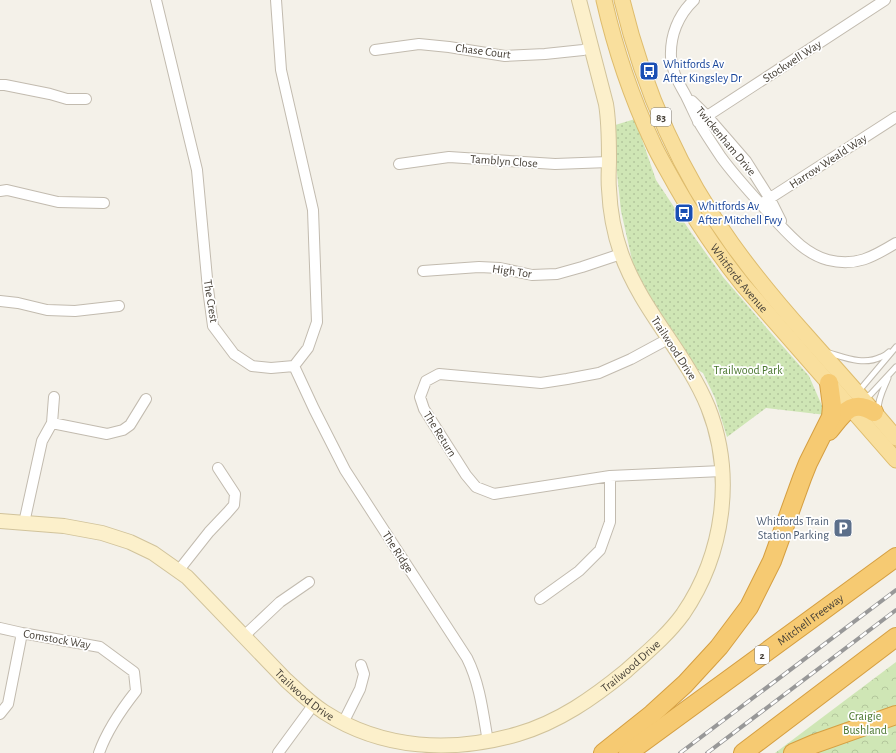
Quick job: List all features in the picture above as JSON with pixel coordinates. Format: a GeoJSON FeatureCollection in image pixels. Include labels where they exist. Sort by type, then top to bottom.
{"type":"FeatureCollection","features":[{"type":"Feature","properties":{"kind":"highway"},"geometry":{"type":"LineString","coordinates":[[603,753],[652,714],[685,684],[719,648],[749,607],[772,561],[802,478],[831,417],[832,387]]}},
{"type":"Feature","properties":{"kind":"highway"},"geometry":{"type":"LineString","coordinates":[[814,450],[858,404]]}},
{"type":"Feature","properties":{"kind":"highway","name":"Mitchell Freeway"},"geometry":{"type":"LineString","coordinates":[[628,753],[896,557]]}},
{"type":"Feature","properties":{"kind":"highway"},"geometry":{"type":"LineString","coordinates":[[743,753],[896,637]]}},
{"type":"Feature","properties":{"kind":"highway"},"geometry":{"type":"LineString","coordinates":[[793,753],[896,715]]}},
{"type":"Feature","properties":{"kind":"main road","name":"Whitfords Avenue"},"geometry":{"type":"LineString","coordinates":[[604,0],[616,45],[652,141],[661,160],[707,237],[725,262],[764,309],[832,387],[858,404],[896,438]]}},
{"type":"Feature","properties":{"kind":"main road","name":"Whitfords Avenue"},"geometry":{"type":"LineString","coordinates":[[622,0],[631,34],[650,89],[679,158],[691,179],[732,244],[776,300],[820,350],[896,460]]}},
{"type":"Feature","properties":{"kind":"street","name":"The Crest"},"geometry":{"type":"LineString","coordinates":[[156,0],[197,170],[213,326],[234,354],[252,366],[271,368],[294,366]]}},
{"type":"Feature","properties":{"kind":"street"},"geometry":{"type":"LineString","coordinates":[[276,0],[281,70],[313,210],[317,322],[308,348],[294,366]]}},
{"type":"Feature","properties":{"kind":"street","name":"Trailwood Drive"},"geometry":{"type":"LineString","coordinates":[[0,521],[64,526],[102,533],[130,542],[153,553],[187,577],[299,693],[343,723],[374,736],[417,749],[488,742],[506,738],[542,726],[576,708],[607,687],[652,648],[682,616],[694,596],[710,559],[720,521],[723,488],[722,462],[709,410],[697,384],[638,291],[622,254],[617,238],[610,203],[608,117],[579,0]]}},
{"type":"Feature","properties":{"kind":"street","name":"Twickenham Drive"},"geometry":{"type":"LineString","coordinates":[[694,0],[685,9],[678,22],[673,37],[671,57],[676,77],[686,95],[703,119],[746,161],[770,199],[786,232]]}},
{"type":"Feature","properties":{"kind":"street","name":"Stockwell Way"},"geometry":{"type":"LineString","coordinates":[[703,119],[885,0]]}},
{"type":"Feature","properties":{"kind":"street","name":"Chase Court"},"geometry":{"type":"LineString","coordinates":[[375,50],[419,44],[450,47],[505,56],[583,50],[591,47]]}},
{"type":"Feature","properties":{"kind":"street"},"geometry":{"type":"LineString","coordinates":[[0,85],[50,94],[66,99],[86,99]]}},
{"type":"Feature","properties":{"kind":"street","name":"Harrow Weald Way"},"geometry":{"type":"LineString","coordinates":[[761,204],[896,118]]}},
{"type":"Feature","properties":{"kind":"street","name":"Twickenham Drive"},"geometry":{"type":"LineString","coordinates":[[703,119],[720,156],[730,169],[786,232],[798,244],[810,252],[837,262],[851,262],[869,258],[896,243]]}},
{"type":"Feature","properties":{"kind":"street","name":"Tamblyn Close"},"geometry":{"type":"LineString","coordinates":[[399,164],[449,157],[554,164],[610,162]]}},
{"type":"Feature","properties":{"kind":"street"},"geometry":{"type":"LineString","coordinates":[[0,191],[7,190],[58,202],[104,203]]}},
{"type":"Feature","properties":{"kind":"street","name":"High Tor"},"geometry":{"type":"LineString","coordinates":[[423,272],[479,267],[500,268],[532,275],[558,274],[622,254]]}},
{"type":"Feature","properties":{"kind":"street"},"geometry":{"type":"LineString","coordinates":[[0,301],[18,303],[47,310],[75,311],[119,306]]}},
{"type":"Feature","properties":{"kind":"street","name":"The Return"},"geometry":{"type":"LineString","coordinates":[[668,339],[599,374],[541,383],[439,374],[426,381],[420,397],[424,409],[466,475],[476,487],[494,494],[610,476],[722,471]]}},
{"type":"Feature","properties":{"kind":"street","name":"The Ridge"},"geometry":{"type":"LineString","coordinates":[[294,366],[314,410],[346,470],[467,658],[478,687],[488,742]]}},
{"type":"Feature","properties":{"kind":"street"},"geometry":{"type":"LineString","coordinates":[[24,523],[42,441],[52,423],[54,397]]}},
{"type":"Feature","properties":{"kind":"street"},"geometry":{"type":"LineString","coordinates":[[52,423],[107,434],[123,430],[130,425],[146,399]]}},
{"type":"Feature","properties":{"kind":"street"},"geometry":{"type":"LineString","coordinates":[[179,570],[209,532],[234,505],[235,494],[218,468]]}},
{"type":"Feature","properties":{"kind":"street"},"geometry":{"type":"LineString","coordinates":[[540,599],[579,571],[600,550],[610,522],[610,476]]}},
{"type":"Feature","properties":{"kind":"street"},"geometry":{"type":"LineString","coordinates":[[244,636],[280,602],[309,582]]}},
{"type":"Feature","properties":{"kind":"street","name":"Comstock Way"},"geometry":{"type":"LineString","coordinates":[[0,628],[100,647],[134,672],[136,691],[121,710],[103,741],[99,753]]}},
{"type":"Feature","properties":{"kind":"street"},"geometry":{"type":"LineString","coordinates":[[0,714],[8,704],[22,633]]}},
{"type":"Feature","properties":{"kind":"street"},"geometry":{"type":"LineString","coordinates":[[343,723],[360,689],[364,674],[361,666]]}},
{"type":"Feature","properties":{"kind":"street"},"geometry":{"type":"LineString","coordinates":[[278,753],[314,704]]}},
{"type":"Feature","properties":{"kind":"lane"},"geometry":{"type":"LineString","coordinates":[[820,350],[855,360],[869,360],[881,357],[896,347]]}},
{"type":"Feature","properties":{"kind":"lane"},"geometry":{"type":"LineString","coordinates":[[858,404],[896,347]]}},
{"type":"Feature","properties":{"kind":"lane"},"geometry":{"type":"LineString","coordinates":[[858,404],[870,395],[896,367]]}},
{"type":"Feature","properties":{"kind":"lane"},"geometry":{"type":"LineString","coordinates":[[858,404],[878,403],[889,375]]}},
{"type":"Feature","properties":{"kind":"green space","name":"Trailwood Park"},"geometry":{"type":"Polygon","coordinates":[[[635,119],[656,180],[723,277],[809,376],[826,415],[766,408],[727,437],[715,398],[703,373],[698,370],[656,309],[633,264],[621,211],[612,126],[635,119]]]}},
{"type":"Feature","properties":{"kind":"green space","name":"Craigie Bushland"},"geometry":{"type":"Polygon","coordinates":[[[896,662],[896,753],[775,753],[896,662]]]}},
{"type":"Feature","properties":{"kind":"railway"},"geometry":{"type":"LineString","coordinates":[[680,753],[896,590]]}},
{"type":"Feature","properties":{"kind":"railway"},"geometry":{"type":"LineString","coordinates":[[707,753],[896,610]]}},
{"type":"Feature","properties":{"kind":"place","name":"Whitfords Av After Kingsley Dr"},"geometry":{"type":"Point","coordinates":[649,71]}},
{"type":"Feature","properties":{"kind":"place","name":"Whitfords Av After Mitchell Fwy"},"geometry":{"type":"Point","coordinates":[684,213]}},
{"type":"Feature","properties":{"kind":"place","name":"Whitfords Train Station Parking"},"geometry":{"type":"Point","coordinates":[843,528]}}]}
